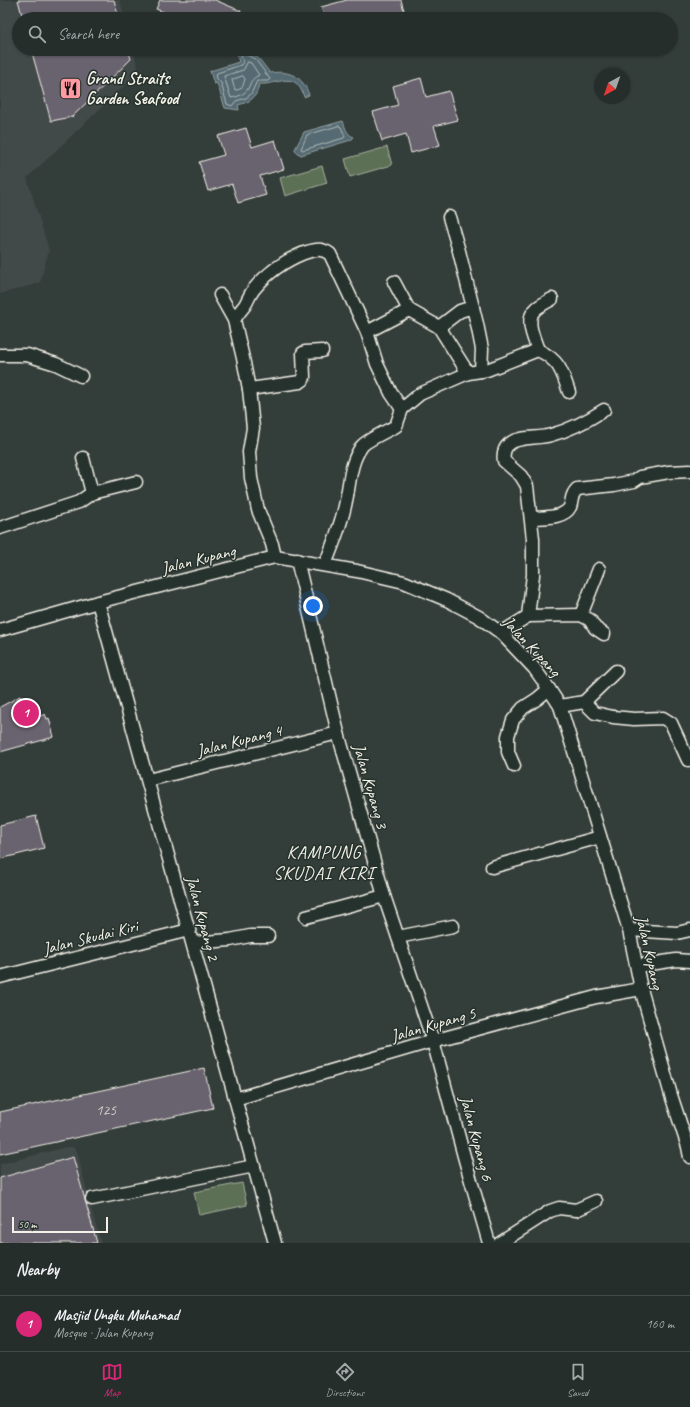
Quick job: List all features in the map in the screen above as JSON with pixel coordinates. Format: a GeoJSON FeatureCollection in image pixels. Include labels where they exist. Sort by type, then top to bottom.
{"type":"FeatureCollection","features":[{"type":"Feature","properties":{"kind":"street"},"geometry":{"type":"LineString","coordinates":[[449,217],[459,251],[482,349],[481,371]]}},
{"type":"Feature","properties":{"kind":"street"},"geometry":{"type":"LineString","coordinates":[[234,320],[245,305],[253,290],[272,270],[292,258],[318,249],[324,250],[330,254],[366,332],[377,364],[391,393],[402,409]]}},
{"type":"Feature","properties":{"kind":"street"},"geometry":{"type":"LineString","coordinates":[[394,282],[409,310],[439,327],[468,374]]}},
{"type":"Feature","properties":{"kind":"street"},"geometry":{"type":"LineString","coordinates":[[220,295],[234,320],[243,358],[249,389],[253,428],[248,452],[251,478],[258,510],[272,544],[275,557]]}},
{"type":"Feature","properties":{"kind":"street"},"geometry":{"type":"LineString","coordinates":[[552,299],[536,309],[530,315],[530,324],[538,350],[546,354],[558,364],[569,392]]}},
{"type":"Feature","properties":{"kind":"street"},"geometry":{"type":"LineString","coordinates":[[439,327],[460,311],[473,307]]}},
{"type":"Feature","properties":{"kind":"street"},"geometry":{"type":"LineString","coordinates":[[366,332],[409,310]]}},
{"type":"Feature","properties":{"kind":"street"},"geometry":{"type":"LineString","coordinates":[[325,565],[346,501],[350,474],[363,445],[396,426],[402,409],[420,394],[468,374],[487,370],[538,350]]}},
{"type":"Feature","properties":{"kind":"street"},"geometry":{"type":"LineString","coordinates":[[249,389],[300,382],[304,377],[303,353],[322,351]]}},
{"type":"Feature","properties":{"kind":"street"},"geometry":{"type":"LineString","coordinates":[[0,355],[27,355],[56,364],[82,376]]}},
{"type":"Feature","properties":{"kind":"street"},"geometry":{"type":"LineString","coordinates":[[528,616],[533,574],[533,539],[527,486],[521,476],[504,461],[503,454],[508,444],[514,441],[549,436],[591,419],[604,410]]}},
{"type":"Feature","properties":{"kind":"street"},"geometry":{"type":"LineString","coordinates":[[84,458],[92,494]]}},
{"type":"Feature","properties":{"kind":"street"},"geometry":{"type":"LineString","coordinates":[[531,518],[561,515],[566,512],[570,506],[572,497],[578,489],[614,485],[634,481],[640,477],[662,473],[690,471]]}},
{"type":"Feature","properties":{"kind":"street"},"geometry":{"type":"LineString","coordinates":[[0,528],[79,502],[92,494],[136,482]]}},
{"type":"Feature","properties":{"kind":"street","name":"Jalan Kupang"},"geometry":{"type":"LineString","coordinates":[[0,630],[98,602],[275,557],[357,571],[404,582],[447,600],[479,617],[502,632],[534,668],[560,706],[629,930],[641,989],[671,1095],[689,1150]]}},
{"type":"Feature","properties":{"kind":"street","name":"Jalan Kupang 3"},"geometry":{"type":"LineString","coordinates":[[297,560],[338,733],[384,896],[433,1041]]}},
{"type":"Feature","properties":{"kind":"street"},"geometry":{"type":"LineString","coordinates":[[581,615],[599,569]]}},
{"type":"Feature","properties":{"kind":"street","name":"Jalan Kupang 2"},"geometry":{"type":"LineString","coordinates":[[98,602],[275,1243]]}},
{"type":"Feature","properties":{"kind":"street"},"geometry":{"type":"LineString","coordinates":[[502,632],[528,616],[581,615],[590,620],[595,628],[604,634]]}},
{"type":"Feature","properties":{"kind":"street"},"geometry":{"type":"LineString","coordinates":[[560,706],[584,702],[616,671]]}},
{"type":"Feature","properties":{"kind":"street"},"geometry":{"type":"LineString","coordinates":[[514,766],[508,752],[508,736],[513,720],[524,708],[549,689]]}},
{"type":"Feature","properties":{"kind":"street"},"geometry":{"type":"LineString","coordinates":[[584,702],[595,713],[613,717],[634,719],[663,718],[671,723],[688,760]]}},
{"type":"Feature","properties":{"kind":"street","name":"Jalan Kupang 4"},"geometry":{"type":"LineString","coordinates":[[148,780],[338,733]]}},
{"type":"Feature","properties":{"kind":"street"},"geometry":{"type":"LineString","coordinates":[[492,867],[600,837]]}},
{"type":"Feature","properties":{"kind":"street"},"geometry":{"type":"LineString","coordinates":[[306,917],[384,896]]}},
{"type":"Feature","properties":{"kind":"street"},"geometry":{"type":"LineString","coordinates":[[398,937],[453,926]]}},
{"type":"Feature","properties":{"kind":"street","name":"Jalan Skudai Kiri"},"geometry":{"type":"LineString","coordinates":[[0,978],[189,930]]}},
{"type":"Feature","properties":{"kind":"street"},"geometry":{"type":"LineString","coordinates":[[629,930],[677,933],[690,930]]}},
{"type":"Feature","properties":{"kind":"street"},"geometry":{"type":"LineString","coordinates":[[192,943],[230,940],[250,936],[268,936]]}},
{"type":"Feature","properties":{"kind":"street"},"geometry":{"type":"LineString","coordinates":[[637,966],[676,960],[690,961]]}},
{"type":"Feature","properties":{"kind":"street","name":"Jalan Kupang 5"},"geometry":{"type":"LineString","coordinates":[[235,1099],[433,1041],[596,997],[641,989]]}},
{"type":"Feature","properties":{"kind":"street","name":"Jalan Kupang 6"},"geometry":{"type":"LineString","coordinates":[[433,1041],[489,1243]]}},
{"type":"Feature","properties":{"kind":"street"},"geometry":{"type":"LineString","coordinates":[[92,1199],[254,1166]]}},
{"type":"Feature","properties":{"kind":"street"},"geometry":{"type":"LineString","coordinates":[[500,1243],[550,1211],[559,1208],[576,1210],[596,1201]]}},
{"type":"Feature","properties":{"kind":"shaded area"},"geometry":{"type":"Polygon","coordinates":[[[0,0],[120,0],[123,12],[12,12],[12,56],[135,56],[139,72],[27,178],[49,250],[40,283],[0,294],[0,0]]]}},
{"type":"Feature","properties":{"kind":"shaded area"},"geometry":{"type":"Polygon","coordinates":[[[66,1147],[73,1147],[77,1151],[101,1243],[0,1243],[0,1164],[66,1147]]]}},
{"type":"Feature","properties":{"kind":"green space"},"geometry":{"type":"Polygon","coordinates":[[[387,147],[392,165],[350,177],[345,159],[387,147]]]}},
{"type":"Feature","properties":{"kind":"green space"},"geometry":{"type":"Polygon","coordinates":[[[322,166],[327,183],[285,196],[280,178],[322,166]]]}},
{"type":"Feature","properties":{"kind":"green space"},"geometry":{"type":"Polygon","coordinates":[[[242,1183],[247,1205],[199,1215],[194,1192],[242,1183]]]}},
{"type":"Feature","properties":{"kind":"water"},"geometry":{"type":"Polygon","coordinates":[[[237,56],[256,56],[270,73],[283,72],[299,79],[303,83],[309,95],[304,97],[296,83],[291,81],[285,80],[259,84],[255,96],[249,101],[238,105],[239,110],[225,108],[217,83],[214,84],[210,71],[239,62],[237,56]]]}},
{"type":"Feature","properties":{"kind":"water"},"geometry":{"type":"Polygon","coordinates":[[[343,121],[348,133],[354,137],[351,140],[301,155],[296,152],[295,149],[304,132],[343,121]]]}},
{"type":"Feature","properties":{"kind":"building","name":"Grand Straits Garden Seafood"},"geometry":{"type":"Polygon","coordinates":[[[18,0],[114,0],[117,12],[21,12],[18,0]]]}},
{"type":"Feature","properties":{"kind":"building"},"geometry":{"type":"Polygon","coordinates":[[[160,0],[215,0],[241,11],[164,12],[156,9],[160,0]]]}},
{"type":"Feature","properties":{"kind":"building"},"geometry":{"type":"Polygon","coordinates":[[[347,0],[401,0],[404,12],[323,12],[321,7],[347,0]]]}},
{"type":"Feature","properties":{"kind":"building","name":"Grand Straits Garden Seafood"},"geometry":{"type":"Polygon","coordinates":[[[33,56],[130,56],[131,59],[72,117],[51,121],[33,56]]]}},
{"type":"Feature","properties":{"kind":"building"},"geometry":{"type":"Polygon","coordinates":[[[421,78],[426,97],[449,91],[458,120],[434,126],[440,145],[411,153],[406,134],[382,141],[373,112],[398,105],[393,86],[421,78]]]}},
{"type":"Feature","properties":{"kind":"building"},"geometry":{"type":"Polygon","coordinates":[[[246,128],[252,147],[275,140],[284,169],[260,176],[266,195],[238,203],[232,184],[208,191],[199,162],[224,155],[218,136],[246,128]]]}},
{"type":"Feature","properties":{"kind":"building"},"geometry":{"type":"Polygon","coordinates":[[[20,696],[29,714],[33,711],[36,718],[45,714],[47,719],[49,718],[54,737],[0,752],[0,707],[20,696]]]}},
{"type":"Feature","properties":{"kind":"building"},"geometry":{"type":"Polygon","coordinates":[[[36,816],[44,848],[0,859],[0,825],[36,816]]]}},
{"type":"Feature","properties":{"kind":"building"},"geometry":{"type":"Polygon","coordinates":[[[204,1068],[213,1108],[0,1154],[0,1112],[204,1068]]]}},
{"type":"Feature","properties":{"kind":"building"},"geometry":{"type":"Polygon","coordinates":[[[73,1157],[97,1243],[0,1243],[0,1178],[73,1157]]]}},
{"type":"Feature","properties":{"kind":"place","name":"Grand Straits Garden Seafood"},"geometry":{"type":"Point","coordinates":[71,88]}},
{"type":"Feature","properties":{"kind":"place","name":"Masjid Ungku Muhamad"},"geometry":{"type":"Point","coordinates":[26,713]}},
{"type":"Feature","properties":{"kind":"district","name":"KAMPUNG SKUDAI KIRI"},"geometry":{"type":"Point","coordinates":[324,862]}}]}
